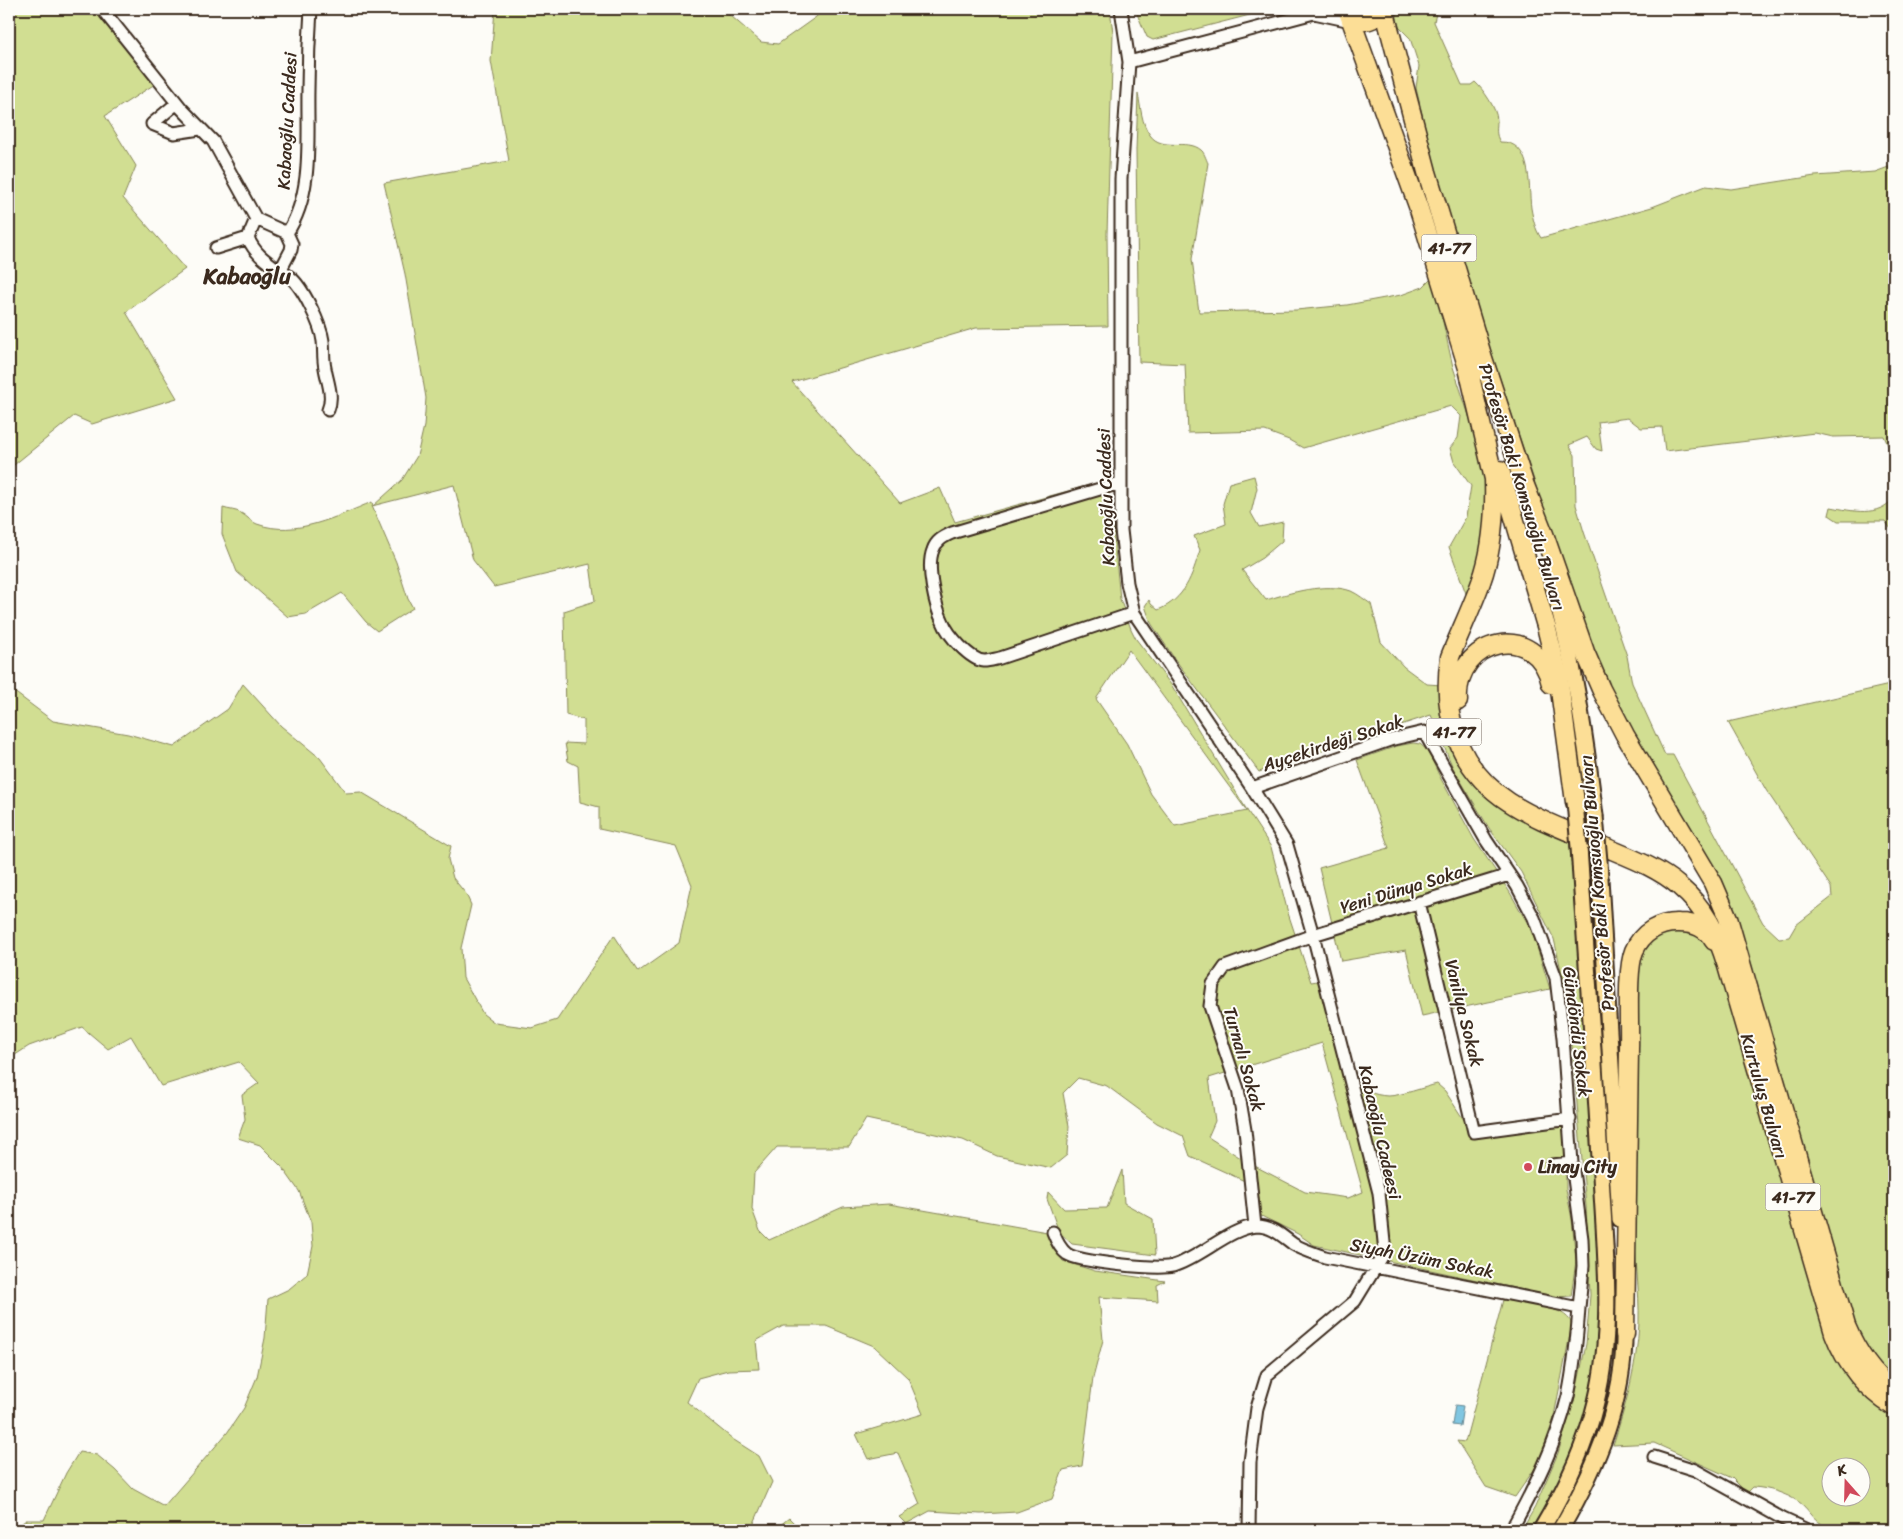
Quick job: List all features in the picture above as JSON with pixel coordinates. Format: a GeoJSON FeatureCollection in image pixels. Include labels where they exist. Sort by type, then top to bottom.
{"type":"FeatureCollection","features":[{"type":"Feature","properties":{"kind":"highway"},"geometry":{"type":"LineString","coordinates":[[1349,15],[1367,22],[1373,20],[1384,9]]}},
{"type":"Feature","properties":{"kind":"highway","name":"Profesör Baki Komsuoğlu Bulvarı"},"geometry":{"type":"LineString","coordinates":[[1384,9],[1445,235],[1524,483]]}},
{"type":"Feature","properties":{"kind":"highway","name":"Profesör Baki Komsuoğlu Bulvarı"},"geometry":{"type":"LineString","coordinates":[[1349,15],[1418,206],[1546,626],[1558,675],[1575,802]]}},
{"type":"Feature","properties":{"kind":"highway","name":"41-77"},"geometry":{"type":"LineString","coordinates":[[1468,368],[1494,479],[1494,495],[1491,545],[1486,566],[1450,657],[1447,686],[1450,716],[1460,746],[1467,759],[1486,784],[1511,804],[1644,864],[1678,886],[1699,906],[1710,922],[1721,947],[1734,964]]}},
{"type":"Feature","properties":{"kind":"highway","name":"41-77"},"geometry":{"type":"LineString","coordinates":[[1524,483],[1585,652],[1598,682],[1626,735],[1713,883],[1728,918],[1734,964]]}},
{"type":"Feature","properties":{"kind":"highway"},"geometry":{"type":"LineString","coordinates":[[1575,802],[1550,680],[1542,662],[1537,655],[1529,650],[1513,644],[1493,645],[1477,653],[1462,672],[1458,681],[1460,719],[1474,752],[1490,773],[1508,790],[1532,804],[1654,858],[1676,871],[1695,887],[1713,908],[1723,924],[1734,964]]}},
{"type":"Feature","properties":{"kind":"highway"},"geometry":{"type":"LineString","coordinates":[[1625,1334],[1630,972],[1634,953],[1642,939],[1653,929],[1668,923],[1684,923],[1699,926],[1711,935],[1734,964]]}},
{"type":"Feature","properties":{"kind":"highway","name":"Kurtuluş Bulvarı"},"geometry":{"type":"LineString","coordinates":[[1734,964],[1846,1326],[1864,1362],[1894,1391]]}},
{"type":"Feature","properties":{"kind":"highway","name":"Kurtuluş Bulvarı"},"geometry":{"type":"LineString","coordinates":[[1734,964],[1834,1333],[1844,1357],[1863,1382],[1894,1407]]}},
{"type":"Feature","properties":{"kind":"main road","name":"Profesör Baki Komsuoğlu Bulvarı"},"geometry":{"type":"LineString","coordinates":[[1524,483],[1571,654],[1588,754],[1599,861],[1625,1334],[1620,1381],[1606,1433],[1585,1484],[1560,1530]]}},
{"type":"Feature","properties":{"kind":"main road","name":"Profesör Baki Komsuoğlu Bulvarı"},"geometry":{"type":"LineString","coordinates":[[1541,1530],[1572,1472],[1590,1423],[1600,1381],[1606,1330],[1607,1278],[1591,1012],[1575,802]]}},
{"type":"Feature","properties":{"kind":"street"},"geometry":{"type":"LineString","coordinates":[[102,9],[177,103],[213,141],[256,219],[287,233],[292,244],[291,250],[280,271]]}},
{"type":"Feature","properties":{"kind":"street","name":"Kabaoğlu Caddesi"},"geometry":{"type":"LineString","coordinates":[[287,233],[295,221],[305,175],[311,9]]}},
{"type":"Feature","properties":{"kind":"street","name":"Kabaoğlu Caddesi"},"geometry":{"type":"LineString","coordinates":[[1121,9],[1129,62],[1121,179],[1122,395],[1120,483],[1123,554],[1127,583],[1134,613],[1252,788],[1287,845],[1313,935]]}},
{"type":"Feature","properties":{"kind":"street"},"geometry":{"type":"LineString","coordinates":[[1129,62],[1312,11],[1349,15]]}},
{"type":"Feature","properties":{"kind":"street"},"geometry":{"type":"LineString","coordinates":[[177,103],[152,124],[174,133],[200,129]]}},
{"type":"Feature","properties":{"kind":"street"},"geometry":{"type":"LineString","coordinates":[[216,248],[248,238],[256,219]]}},
{"type":"Feature","properties":{"kind":"street"},"geometry":{"type":"LineString","coordinates":[[248,238],[257,254],[291,277],[306,300],[320,328],[323,340],[324,366],[330,390],[328,410]]}},
{"type":"Feature","properties":{"kind":"street"},"geometry":{"type":"LineString","coordinates":[[1120,483],[952,532],[940,538],[933,549],[930,563],[938,608],[943,624],[961,647],[974,658],[984,661],[1000,658],[1134,613]]}},
{"type":"Feature","properties":{"kind":"street","name":"Ayçekirdeği Sokak"},"geometry":{"type":"LineString","coordinates":[[1252,788],[1390,740],[1424,732]]}},
{"type":"Feature","properties":{"kind":"street","name":"Gündöndü Sokak"},"geometry":{"type":"LineString","coordinates":[[1424,732],[1462,800],[1534,918],[1556,978],[1570,1119],[1572,1163],[1582,1239],[1580,1308]]}},
{"type":"Feature","properties":{"kind":"street","name":"Yeni Dünya Sokak"},"geometry":{"type":"LineString","coordinates":[[1313,935],[1509,875]]}},
{"type":"Feature","properties":{"kind":"street","name":"Vanilya Sokak"},"geometry":{"type":"LineString","coordinates":[[1419,902],[1474,1132],[1570,1119]]}},
{"type":"Feature","properties":{"kind":"street","name":"Turnalı Sokak"},"geometry":{"type":"LineString","coordinates":[[1255,1226],[1245,1130],[1238,1089],[1210,1006],[1213,984],[1225,967],[1313,935]]}},
{"type":"Feature","properties":{"kind":"street","name":"Kabaoğlu Cadeesi"},"geometry":{"type":"LineString","coordinates":[[1249,1530],[1250,1462],[1257,1408],[1267,1375],[1356,1301],[1385,1252],[1379,1193],[1313,935]]}},
{"type":"Feature","properties":{"kind":"street"},"geometry":{"type":"LineString","coordinates":[[1552,1165],[1572,1163]]}},
{"type":"Feature","properties":{"kind":"street"},"geometry":{"type":"LineString","coordinates":[[1053,1232],[1061,1248],[1073,1257],[1154,1268],[1173,1266],[1193,1257],[1240,1230],[1255,1226]]}},
{"type":"Feature","properties":{"kind":"street","name":"Siyah Üzüm Sokak"},"geometry":{"type":"LineString","coordinates":[[1255,1226],[1269,1228],[1305,1251],[1325,1257],[1580,1308]]}},
{"type":"Feature","properties":{"kind":"street"},"geometry":{"type":"LineString","coordinates":[[1510,1530],[1537,1484],[1555,1440],[1568,1396],[1575,1356],[1580,1308]]}},
{"type":"Feature","properties":{"kind":"street"},"geometry":{"type":"LineString","coordinates":[[1654,1457],[1695,1470],[1783,1520],[1807,1530]]}},
{"type":"Feature","properties":{"kind":"green space"},"geometry":{"type":"Polygon","coordinates":[[[9,9],[96,9],[155,84],[105,116],[136,166],[123,198],[185,269],[126,312],[177,398],[92,424],[74,416],[9,469],[9,9]]]}},
{"type":"Feature","properties":{"kind":"green space"},"geometry":{"type":"Polygon","coordinates":[[[495,9],[719,9],[731,16],[761,42],[778,44],[816,17],[823,9],[1110,9],[1113,33],[1107,234],[1108,326],[976,328],[792,382],[900,503],[940,488],[955,522],[1108,480],[1120,599],[1131,629],[1136,639],[1172,686],[1271,847],[1288,913],[1311,982],[1331,979],[1335,1034],[1345,1069],[1355,1082],[1369,1092],[1388,1096],[1437,1084],[1445,1091],[1475,1137],[1565,1125],[1566,1189],[1572,1219],[1576,1261],[1571,1296],[1556,1297],[1314,1245],[1298,1234],[1247,1209],[1249,1183],[1190,1156],[1183,1136],[1157,1123],[1107,1086],[1078,1078],[1063,1093],[1069,1126],[1067,1155],[1051,1168],[997,1156],[963,1140],[866,1119],[849,1147],[777,1147],[754,1173],[752,1209],[760,1231],[769,1240],[843,1207],[889,1204],[1047,1232],[1052,1247],[1063,1261],[1095,1271],[1165,1281],[1157,1285],[1158,1301],[1099,1297],[1103,1340],[1093,1378],[1082,1466],[1063,1470],[1052,1499],[1017,1512],[981,1514],[930,1511],[906,1524],[899,1517],[920,1504],[898,1453],[868,1459],[856,1434],[923,1414],[908,1378],[874,1346],[826,1326],[783,1326],[756,1341],[759,1369],[728,1370],[698,1378],[687,1402],[734,1440],[759,1456],[772,1482],[751,1530],[13,1530],[26,1520],[44,1520],[66,1473],[79,1452],[97,1455],[133,1489],[164,1506],[227,1433],[244,1408],[257,1377],[265,1338],[268,1299],[289,1289],[307,1274],[313,1246],[311,1222],[299,1191],[282,1167],[260,1145],[238,1138],[245,1119],[242,1095],[259,1083],[239,1062],[161,1086],[131,1036],[108,1049],[82,1027],[29,1046],[9,1059],[9,688],[53,721],[128,734],[174,747],[228,709],[243,684],[281,726],[320,758],[346,793],[361,792],[451,846],[448,859],[453,878],[466,894],[471,905],[461,948],[463,978],[483,1014],[495,1023],[532,1028],[557,1020],[614,935],[638,972],[679,943],[692,885],[676,846],[599,829],[599,807],[580,802],[578,766],[568,761],[565,743],[584,744],[584,720],[566,715],[564,611],[595,601],[590,564],[494,587],[473,560],[454,485],[373,506],[402,480],[417,456],[424,426],[426,398],[405,274],[384,183],[509,161],[491,61],[495,9]],[[1129,650],[1096,699],[1127,744],[1151,794],[1175,826],[1247,811],[1129,650]],[[1322,1043],[1209,1078],[1215,1121],[1208,1137],[1247,1162],[1305,1192],[1348,1198],[1363,1192],[1322,1043]]]}},
{"type":"Feature","properties":{"kind":"green space"},"geometry":{"type":"Polygon","coordinates":[[[1135,9],[1273,9],[1153,40],[1147,37],[1135,9]]]}},
{"type":"Feature","properties":{"kind":"green space"},"geometry":{"type":"Polygon","coordinates":[[[1397,9],[1437,9],[1434,22],[1462,85],[1471,85],[1475,82],[1478,85],[1495,110],[1498,139],[1500,142],[1511,144],[1524,156],[1529,177],[1531,208],[1541,238],[1652,207],[1706,186],[1731,189],[1815,176],[1875,172],[1894,165],[1894,459],[1884,436],[1833,437],[1815,433],[1665,451],[1662,427],[1641,428],[1628,418],[1598,422],[1602,451],[1596,449],[1587,437],[1569,445],[1575,455],[1576,505],[1627,656],[1632,683],[1665,755],[1673,755],[1763,923],[1779,938],[1789,937],[1796,925],[1832,897],[1831,887],[1766,790],[1728,722],[1894,684],[1894,1380],[1872,1358],[1855,1323],[1739,926],[1599,668],[1484,331],[1434,166],[1416,88],[1419,66],[1410,38],[1399,27],[1397,9]]]}},
{"type":"Feature","properties":{"kind":"green space"},"geometry":{"type":"Polygon","coordinates":[[[1138,94],[1145,125],[1155,140],[1161,143],[1195,147],[1202,151],[1208,163],[1192,259],[1199,312],[1296,310],[1347,305],[1401,295],[1423,287],[1433,277],[1453,367],[1474,431],[1486,481],[1486,535],[1468,599],[1449,547],[1466,517],[1471,486],[1454,462],[1450,448],[1458,438],[1461,416],[1451,406],[1303,448],[1289,440],[1265,431],[1188,433],[1185,364],[1139,362],[1136,150],[1138,94]]]}},
{"type":"Feature","properties":{"kind":"green space"},"geometry":{"type":"Polygon","coordinates":[[[1254,476],[1257,488],[1251,513],[1259,527],[1283,522],[1282,541],[1262,558],[1242,570],[1266,600],[1285,594],[1330,588],[1351,591],[1371,604],[1381,642],[1404,667],[1427,684],[1442,685],[1462,762],[1569,839],[1578,929],[1597,1202],[1601,1340],[1591,1400],[1565,1476],[1535,1530],[1522,1530],[1535,1507],[1558,1453],[1575,1397],[1586,1344],[1590,1295],[1586,1206],[1568,1001],[1554,939],[1521,872],[1489,828],[1453,768],[1431,715],[1259,772],[1174,658],[1151,623],[1145,606],[1149,600],[1158,610],[1175,600],[1190,578],[1200,550],[1194,536],[1226,524],[1223,504],[1229,483],[1254,476]]]}},
{"type":"Feature","properties":{"kind":"green space"},"geometry":{"type":"Polygon","coordinates":[[[1894,498],[1894,533],[1885,521],[1838,521],[1829,515],[1831,507],[1864,512],[1872,511],[1887,504],[1894,498]]]}},
{"type":"Feature","properties":{"kind":"green space"},"geometry":{"type":"Polygon","coordinates":[[[372,502],[413,608],[377,631],[366,622],[342,593],[306,614],[288,617],[237,572],[222,534],[223,508],[239,512],[257,524],[272,528],[286,528],[316,524],[372,502]]]}},
{"type":"Feature","properties":{"kind":"green space"},"geometry":{"type":"Polygon","coordinates":[[[1413,743],[1420,744],[1427,750],[1474,839],[1509,891],[1532,931],[1550,989],[1422,1016],[1406,950],[1341,961],[1319,868],[1389,848],[1357,760],[1397,746],[1413,743]]]}},
{"type":"Feature","properties":{"kind":"green space"},"geometry":{"type":"Polygon","coordinates":[[[1680,926],[1708,940],[1717,957],[1781,1177],[1894,1413],[1894,1530],[1818,1530],[1822,1524],[1802,1504],[1783,1494],[1765,1488],[1753,1487],[1747,1493],[1732,1478],[1654,1443],[1613,1445],[1630,1385],[1638,1339],[1639,1298],[1635,1237],[1639,963],[1648,941],[1657,934],[1680,926]]]}},
{"type":"Feature","properties":{"kind":"green space"},"geometry":{"type":"Polygon","coordinates":[[[1122,1170],[1124,1203],[1153,1219],[1155,1255],[1072,1244],[1059,1232],[1047,1199],[1048,1192],[1064,1209],[1107,1208],[1122,1170]]]}},
{"type":"Feature","properties":{"kind":"green space"},"geometry":{"type":"Polygon","coordinates":[[[1503,1300],[1552,1308],[1568,1317],[1572,1324],[1553,1421],[1538,1464],[1515,1497],[1486,1487],[1457,1441],[1465,1442],[1503,1300]]]}},
{"type":"Feature","properties":{"kind":"green space"},"geometry":{"type":"Polygon","coordinates":[[[789,1518],[801,1530],[774,1530],[789,1518]]]}},
{"type":"Feature","properties":{"kind":"water"},"geometry":{"type":"Polygon","coordinates":[[[1455,1405],[1463,1406],[1460,1426],[1452,1425],[1455,1405]]]}},
{"type":"Feature","properties":{"kind":"place","name":"Linay City"},"geometry":{"type":"Point","coordinates":[1528,1167]}},
{"type":"Feature","properties":{"kind":"district","name":"Kabaoğlu"},"geometry":{"type":"Point","coordinates":[247,276]}}]}
